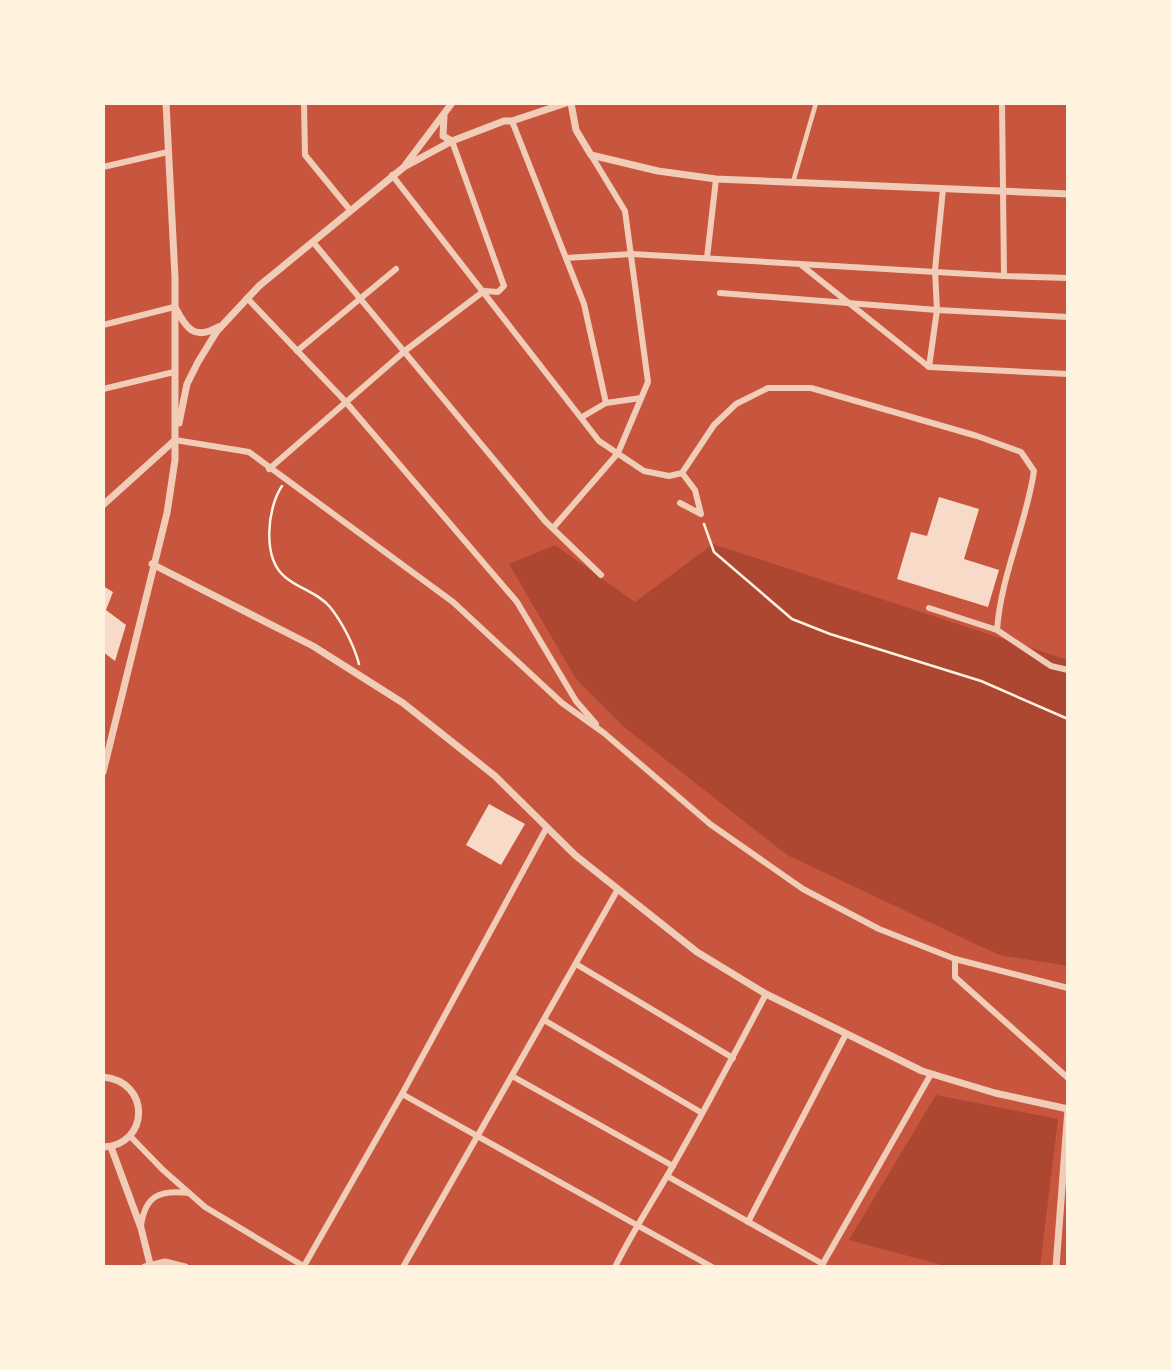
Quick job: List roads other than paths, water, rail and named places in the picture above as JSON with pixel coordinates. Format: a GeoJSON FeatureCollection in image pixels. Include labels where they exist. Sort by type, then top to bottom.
{"type":"FeatureCollection","features":[{"type":"Feature","properties":{"kind":"street"},"geometry":{"type":"LineString","coordinates":[[103,772],[172,486],[175,440],[175,278],[166,103]]}},
{"type":"Feature","properties":{"kind":"street"},"geometry":{"type":"LineString","coordinates":[[304,103],[305,155],[351,210]]}},
{"type":"Feature","properties":{"kind":"street"},"geometry":{"type":"LineString","coordinates":[[404,167],[452,103]]}},
{"type":"Feature","properties":{"kind":"street"},"geometry":{"type":"LineString","coordinates":[[103,505],[175,440],[187,384],[192,373],[225,323],[247,298],[404,167],[452,141],[504,121],[512,121],[569,103],[576,130],[625,211],[648,382],[618,453],[553,528]]}},
{"type":"Feature","properties":{"kind":"street"},"geometry":{"type":"LineString","coordinates":[[793,183],[816,103]]}},
{"type":"Feature","properties":{"kind":"street"},"geometry":{"type":"LineString","coordinates":[[1002,103],[1004,276]]}},
{"type":"Feature","properties":{"kind":"street"},"geometry":{"type":"LineString","coordinates":[[269,469],[405,351],[484,291],[498,292],[504,286],[452,141],[443,136],[444,114]]}},
{"type":"Feature","properties":{"kind":"street"},"geometry":{"type":"LineString","coordinates":[[512,121],[584,304],[606,403]]}},
{"type":"Feature","properties":{"kind":"street"},"geometry":{"type":"LineString","coordinates":[[103,167],[168,152]]}},
{"type":"Feature","properties":{"kind":"street"},"geometry":{"type":"LineString","coordinates":[[591,155],[658,171],[716,179],[1068,194]]}},
{"type":"Feature","properties":{"kind":"street"},"geometry":{"type":"LineString","coordinates":[[392,176],[599,441],[644,471],[669,477],[682,473],[715,425],[736,404],[768,388],[811,388],[977,436],[1021,452],[1034,471],[1030,499],[999,610],[998,630]]}},
{"type":"Feature","properties":{"kind":"street"},"geometry":{"type":"LineString","coordinates":[[707,258],[716,179]]}},
{"type":"Feature","properties":{"kind":"street"},"geometry":{"type":"LineString","coordinates":[[929,367],[937,310],[935,270],[943,189]]}},
{"type":"Feature","properties":{"kind":"street"},"geometry":{"type":"LineString","coordinates":[[313,242],[553,528],[601,575]]}},
{"type":"Feature","properties":{"kind":"street"},"geometry":{"type":"LineString","coordinates":[[566,258],[632,254],[1068,278]]}},
{"type":"Feature","properties":{"kind":"street"},"geometry":{"type":"LineString","coordinates":[[799,263],[929,367],[1068,374]]}},
{"type":"Feature","properties":{"kind":"street"},"geometry":{"type":"LineString","coordinates":[[297,351],[396,269]]}},
{"type":"Feature","properties":{"kind":"street"},"geometry":{"type":"LineString","coordinates":[[720,293],[1068,317]]}},
{"type":"Feature","properties":{"kind":"street"},"geometry":{"type":"LineString","coordinates":[[247,298],[345,401],[517,602],[576,701],[604,733]]}},
{"type":"Feature","properties":{"kind":"street"},"geometry":{"type":"LineString","coordinates":[[174,307],[186,327],[194,333],[211,331],[225,323]]}},
{"type":"Feature","properties":{"kind":"street"},"geometry":{"type":"LineString","coordinates":[[103,325],[174,307]]}},
{"type":"Feature","properties":{"kind":"street"},"geometry":{"type":"LineString","coordinates":[[103,389],[174,372]]}},
{"type":"Feature","properties":{"kind":"street"},"geometry":{"type":"LineString","coordinates":[[582,417],[606,403],[641,398]]}},
{"type":"Feature","properties":{"kind":"street"},"geometry":{"type":"LineString","coordinates":[[175,440],[249,452],[453,602],[562,703],[604,733],[710,824],[803,890],[879,929],[955,959],[1068,988]]}},
{"type":"Feature","properties":{"kind":"street"},"geometry":{"type":"LineString","coordinates":[[680,503],[701,514],[695,490],[682,473]]}},
{"type":"Feature","properties":{"kind":"street"},"geometry":{"type":"LineString","coordinates":[[152,564],[313,646],[403,703],[495,776],[575,855],[697,952],[766,994],[922,1071],[995,1093],[1068,1108],[1056,1267]]}},
{"type":"Feature","properties":{"kind":"street"},"geometry":{"type":"LineString","coordinates":[[929,608],[998,630],[1051,666],[1068,670]]}},
{"type":"Feature","properties":{"kind":"street"},"geometry":{"type":"LineString","coordinates":[[130,1136],[205,1207],[305,1267],[547,827]]}},
{"type":"Feature","properties":{"kind":"street"},"geometry":{"type":"LineString","coordinates":[[403,1267],[618,889]]}},
{"type":"Feature","properties":{"kind":"street"},"geometry":{"type":"LineString","coordinates":[[955,959],[956,977],[1068,1078]]}},
{"type":"Feature","properties":{"kind":"street"},"geometry":{"type":"LineString","coordinates":[[576,964],[733,1058]]}},
{"type":"Feature","properties":{"kind":"street"},"geometry":{"type":"LineString","coordinates":[[615,1267],[766,994]]}},
{"type":"Feature","properties":{"kind":"street"},"geometry":{"type":"LineString","coordinates":[[544,1020],[702,1113]]}},
{"type":"Feature","properties":{"kind":"street"},"geometry":{"type":"LineString","coordinates":[[748,1222],[846,1034]]}},
{"type":"Feature","properties":{"kind":"street"},"geometry":{"type":"LineString","coordinates":[[667,1176],[822,1265],[931,1074]]}},
{"type":"Feature","properties":{"kind":"street"},"geometry":{"type":"LineString","coordinates":[[512,1076],[673,1166]]}},
{"type":"Feature","properties":{"kind":"street"},"geometry":{"type":"LineString","coordinates":[[103,1077],[116,1079],[126,1085],[134,1093],[138,1104],[139,1115],[130,1136],[122,1143],[107,1147],[141,1228],[148,1266],[165,1262],[185,1267]]}},
{"type":"Feature","properties":{"kind":"street"},"geometry":{"type":"LineString","coordinates":[[402,1094],[712,1267]]}},
{"type":"Feature","properties":{"kind":"street"},"geometry":{"type":"LineString","coordinates":[[141,1228],[143,1211],[148,1202],[166,1192],[189,1193]]}}]}
